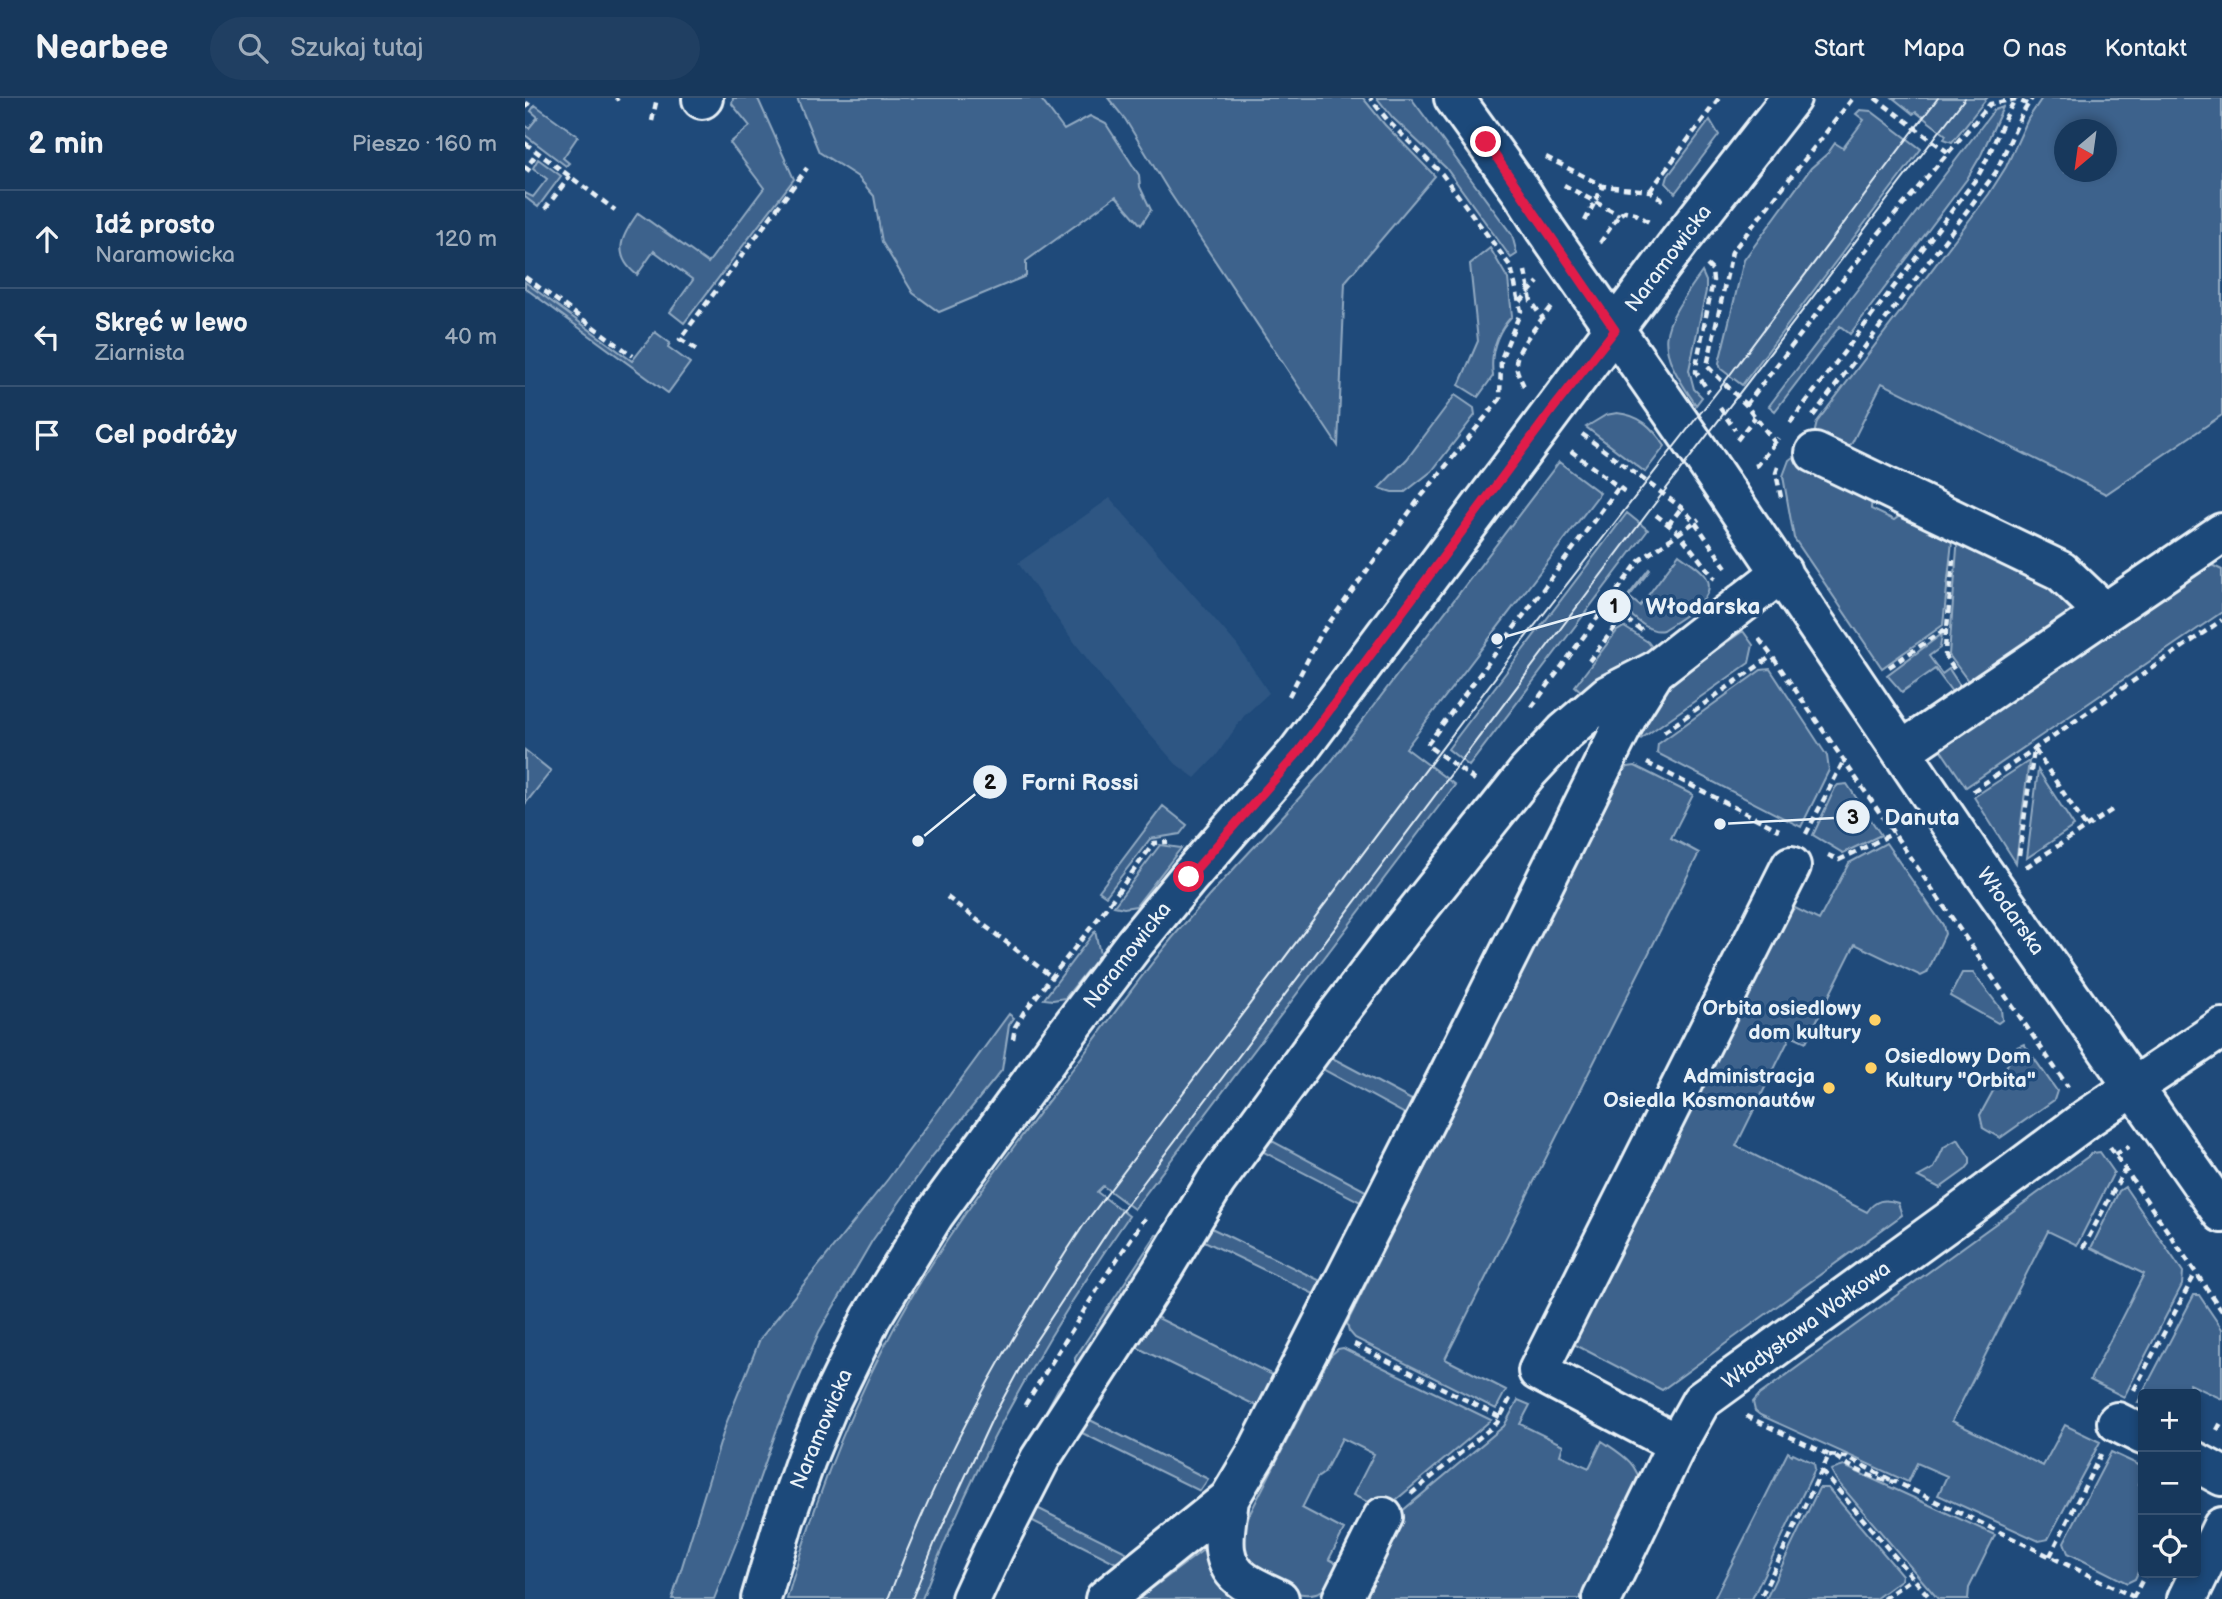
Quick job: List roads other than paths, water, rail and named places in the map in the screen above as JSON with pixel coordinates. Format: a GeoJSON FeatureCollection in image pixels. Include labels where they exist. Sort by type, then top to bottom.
{"type":"FeatureCollection","features":[{"type":"Feature","properties":{"kind":"street","name":"Włodarska"},"geometry":{"type":"LineString","coordinates":[[1454,98],[1783,572],[1972,856],[2222,1213]]}},
{"type":"Feature","properties":{"kind":"street","name":"Naramowicka"},"geometry":{"type":"LineString","coordinates":[[761,1599],[788,1509],[828,1406],[871,1318],[934,1215],[1134,944],[1297,754],[1678,242],[1791,98]]}},
{"type":"Feature","properties":{"kind":"street"},"geometry":{"type":"LineString","coordinates":[[1796,447],[1957,520],[2061,571],[2104,612]]}},
{"type":"Feature","properties":{"kind":"street"},"geometry":{"type":"LineString","coordinates":[[1903,750],[2222,533]]}},
{"type":"Feature","properties":{"kind":"street"},"geometry":{"type":"LineString","coordinates":[[971,1599],[994,1549],[1051,1442],[1161,1272],[1216,1181],[1339,1012],[1526,774],[1565,732],[1608,695],[1654,671],[1783,572]]}},
{"type":"Feature","properties":{"kind":"street"},"geometry":{"type":"LineString","coordinates":[[1105,1599],[1229,1499],[1256,1454],[1630,711],[1654,671]]}},
{"type":"Feature","properties":{"kind":"street"},"geometry":{"type":"LineString","coordinates":[[1677,1444],[1538,1371],[1794,848]]}},
{"type":"Feature","properties":{"kind":"street","name":"Władysława Wołkowa"},"geometry":{"type":"LineString","coordinates":[[1602,1599],[1677,1444],[1701,1401],[2089,1117],[2222,1028]]}},
{"type":"Feature","properties":{"kind":"street"},"geometry":{"type":"LineString","coordinates":[[2201,1465],[2222,1476]]}},
{"type":"Feature","properties":{"kind":"street"},"geometry":{"type":"LineString","coordinates":[[1229,1499],[1223,1551],[1226,1560],[1243,1581],[1279,1599]]}},
{"type":"Feature","properties":{"kind":"street"},"geometry":{"type":"LineString","coordinates":[[1342,1599],[1383,1517]]}},
{"type":"Feature","properties":{"kind":"street"},"geometry":{"type":"LineString","coordinates":[[2187,1599],[2222,1527]]}},
{"type":"Feature","properties":{"kind":"tram line"},"geometry":{"type":"LineString","coordinates":[[888,1599],[928,1501],[975,1407],[1026,1316],[1083,1226],[1518,647],[1723,384],[1938,98]]}},
{"type":"Feature","properties":{"kind":"tram line"},"geometry":{"type":"LineString","coordinates":[[912,1599],[935,1542],[992,1419],[1029,1351],[1116,1219],[1650,510],[1965,98]]}},
{"type":"Feature","properties":{"kind":"place","name":"Włodarska"},"geometry":{"type":"Point","coordinates":[1497,639]}},
{"type":"Feature","properties":{"kind":"place","name":"Danuta"},"geometry":{"type":"Point","coordinates":[1720,824]}},
{"type":"Feature","properties":{"kind":"place","name":"Forni Rossi"},"geometry":{"type":"Point","coordinates":[918,841]}},
{"type":"Feature","properties":{"kind":"place","name":"Orbita osiedlowy dom kultury"},"geometry":{"type":"Point","coordinates":[1875,1020]}},
{"type":"Feature","properties":{"kind":"place","name":"Osiedlowy Dom Kultury \"Orbita\""},"geometry":{"type":"Point","coordinates":[1871,1068]}},
{"type":"Feature","properties":{"kind":"place","name":"Administracja Osiedla Kosmonautów"},"geometry":{"type":"Point","coordinates":[1829,1088]}}]}
